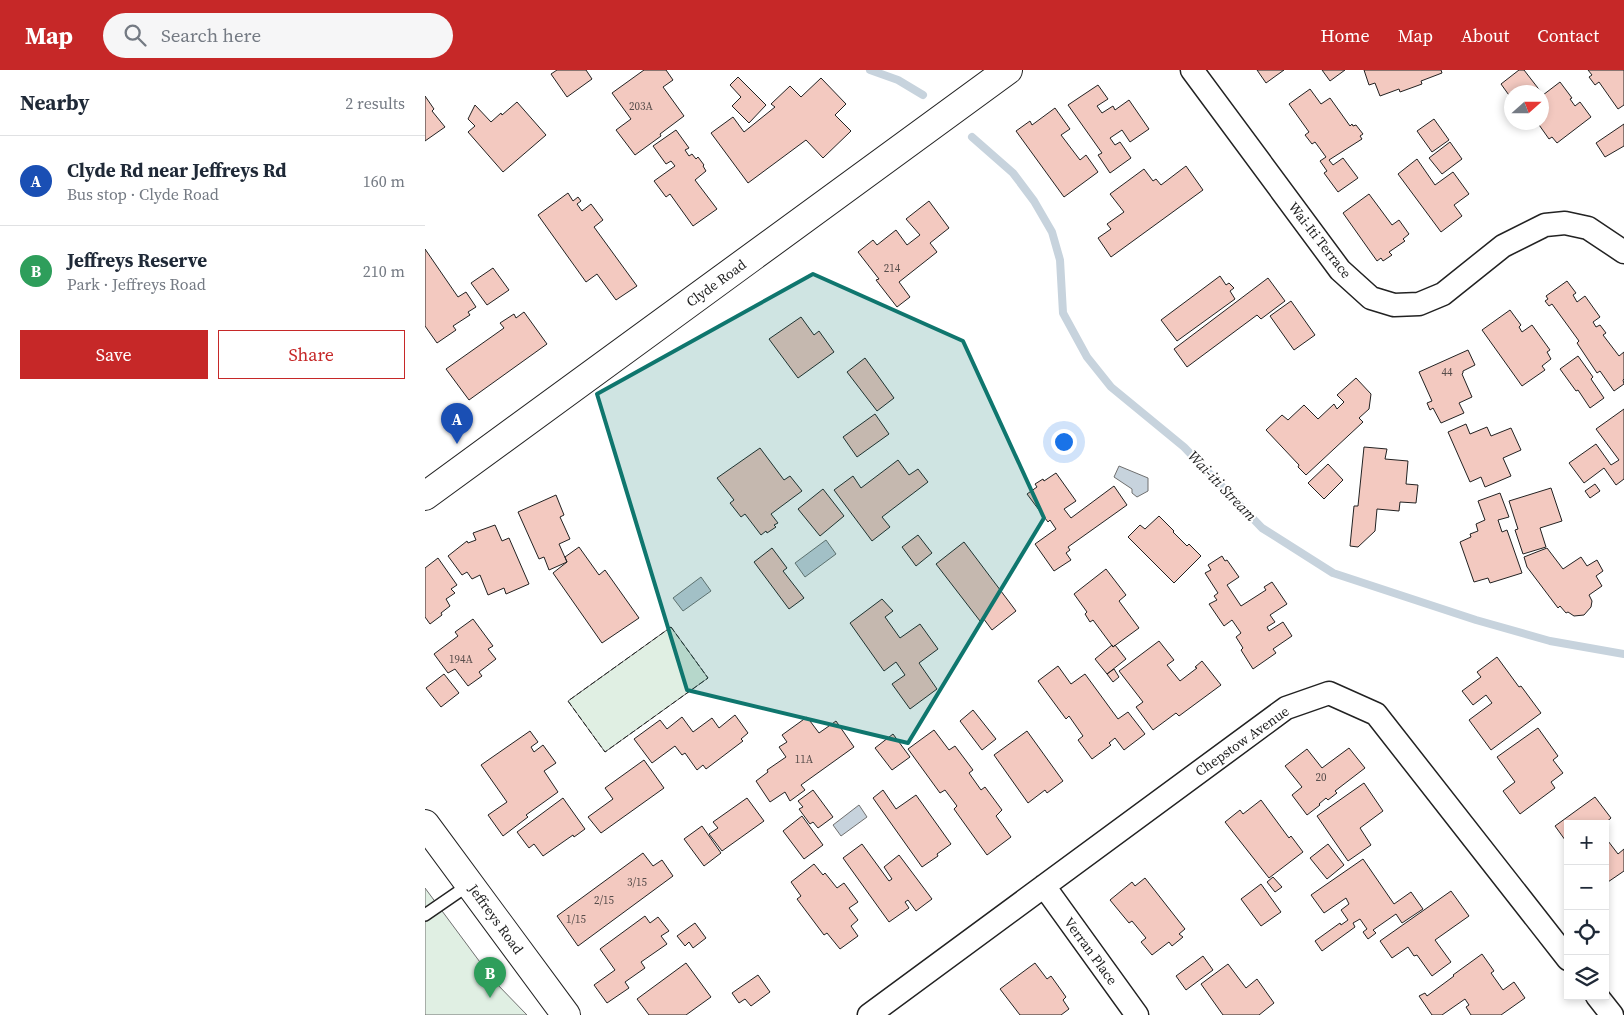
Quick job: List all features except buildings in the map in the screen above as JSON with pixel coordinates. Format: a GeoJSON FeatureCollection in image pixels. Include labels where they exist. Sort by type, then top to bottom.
{"type":"FeatureCollection","features":[{"type":"Feature","properties":{"kind":"street","name":"Clyde Road"},"geometry":{"type":"LineString","coordinates":[[425,496],[1008,70]]}},
{"type":"Feature","properties":{"kind":"street","name":"Wai-Iti Terrace"},"geometry":{"type":"LineString","coordinates":[[1192,70],[1340,270],[1371,298],[1394,305],[1419,304],[1427,301],[1443,294],[1503,246],[1545,225],[1565,223],[1588,228],[1624,252]]}},
{"type":"Feature","properties":{"kind":"street","name":"Chepstow Avenue"},"geometry":{"type":"LineString","coordinates":[[869,1015],[1286,708],[1329,693],[1376,714],[1565,955]]}},
{"type":"Feature","properties":{"kind":"street","name":"Jeffreys Road"},"geometry":{"type":"LineString","coordinates":[[425,824],[566,1015]]}},
{"type":"Feature","properties":{"kind":"street","name":"Verran Place"},"geometry":{"type":"LineString","coordinates":[[1044,886],[1137,1015]]}},
{"type":"Feature","properties":{"kind":"street"},"geometry":{"type":"LineString","coordinates":[[1600,1000],[1612,1015]]}},
{"type":"Feature","properties":{"kind":"lane"},"geometry":{"type":"LineString","coordinates":[[425,915],[470,884]]}},
{"type":"Feature","properties":{"kind":"highlighted area"},"geometry":{"type":"Polygon","coordinates":[[[813,274],[963,341],[1044,518],[908,743],[687,690],[597,394],[813,274]]]}},
{"type":"Feature","properties":{"kind":"green space"},"geometry":{"type":"Polygon","coordinates":[[[671,627],[708,678],[605,752],[568,701],[671,627]]]}},
{"type":"Feature","properties":{"kind":"green space"},"geometry":{"type":"Polygon","coordinates":[[[425,888],[494,981],[527,1015],[425,1015],[425,888]]]}},
{"type":"Feature","properties":{"kind":"shaded area"},"geometry":{"type":"Polygon","coordinates":[[[1119,466],[1148,478],[1148,491],[1137,497],[1132,493],[1132,489],[1114,477],[1119,466]]]}},
{"type":"Feature","properties":{"kind":"shaded area"},"geometry":{"type":"Polygon","coordinates":[[[826,540],[836,554],[805,577],[795,563],[826,540]]]}},
{"type":"Feature","properties":{"kind":"shaded area"},"geometry":{"type":"Polygon","coordinates":[[[701,577],[711,591],[683,611],[673,598],[701,577]]]}},
{"type":"Feature","properties":{"kind":"shaded area"},"geometry":{"type":"Polygon","coordinates":[[[859,805],[867,817],[841,836],[833,825],[859,805]]]}},
{"type":"Feature","properties":{"kind":"waterway","name":"Wai-iti Stream"},"geometry":{"type":"LineString","coordinates":[[870,70],[898,80],[923,95]]}},
{"type":"Feature","properties":{"kind":"waterway","name":"Wai-iti Stream"},"geometry":{"type":"LineString","coordinates":[[972,137],[1013,173],[1034,201],[1052,232],[1060,260],[1063,313],[1087,357],[1111,387],[1184,447],[1262,528],[1333,573],[1476,620],[1550,641],[1624,654]]}},
{"type":"Feature","properties":{"kind":"fence"},"geometry":{"type":"LineString","coordinates":[[671,627],[708,678],[605,752],[568,701],[671,627]]}},
{"type":"Feature","properties":{"kind":"place","name":"Clyde Rd near Jeffreys Rd"},"geometry":{"type":"Point","coordinates":[457,444]}},
{"type":"Feature","properties":{"kind":"place","name":"Jeffreys Reserve"},"geometry":{"type":"Point","coordinates":[490,998]}}]}
